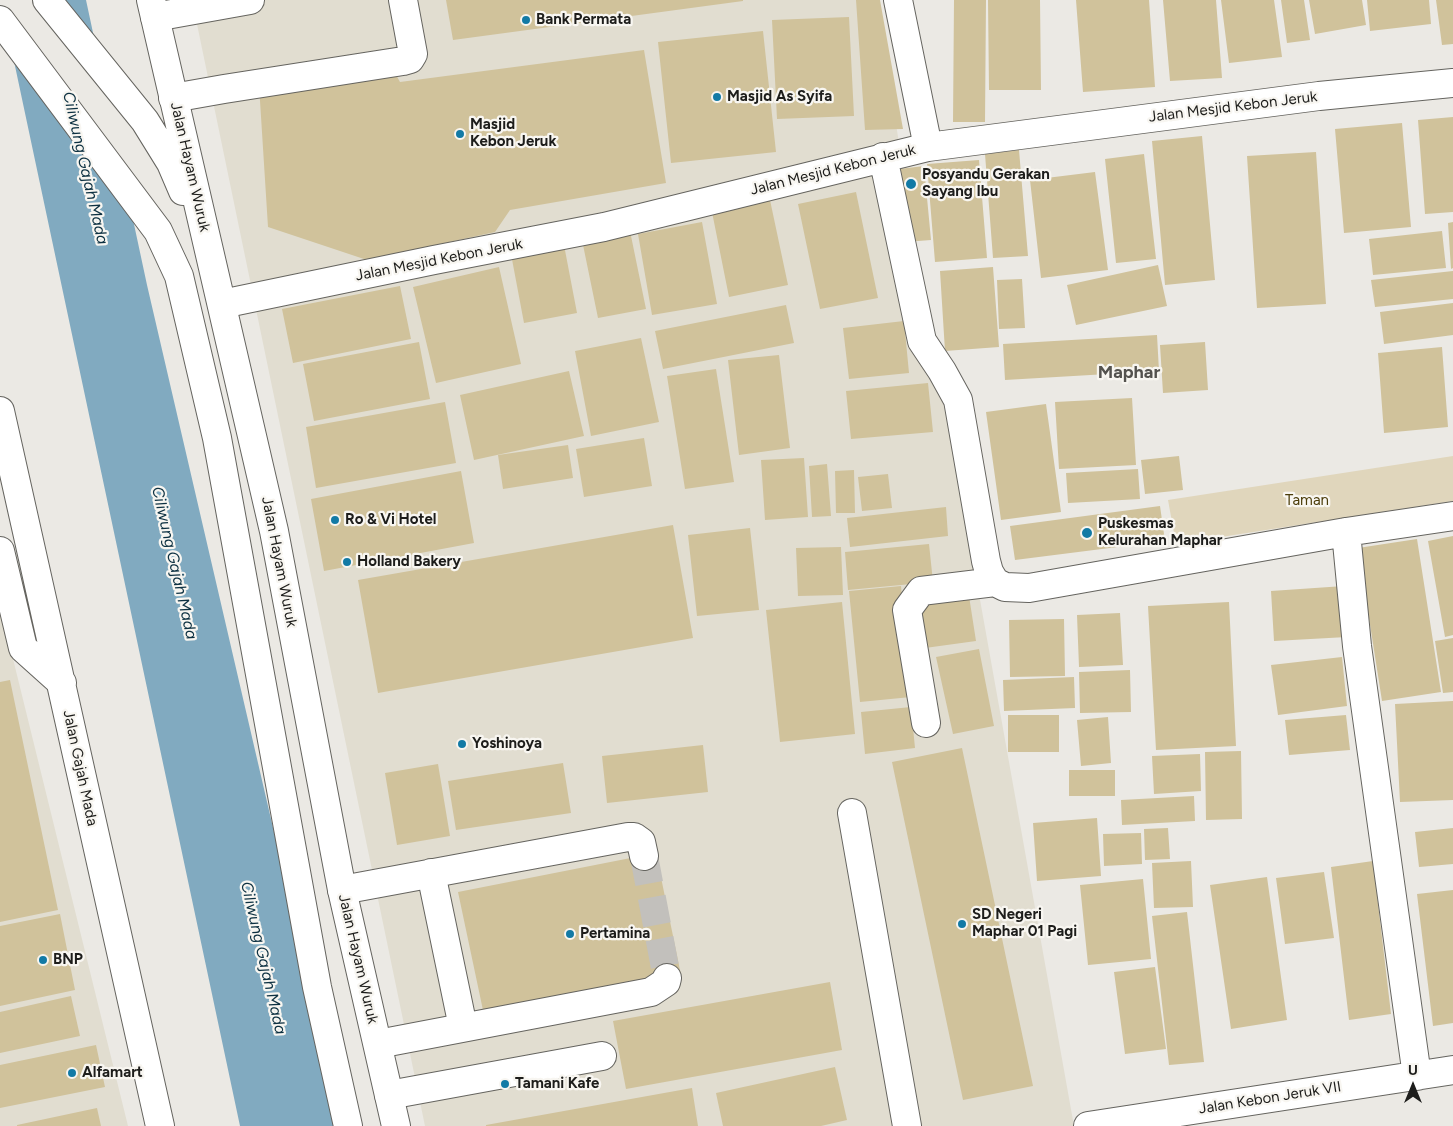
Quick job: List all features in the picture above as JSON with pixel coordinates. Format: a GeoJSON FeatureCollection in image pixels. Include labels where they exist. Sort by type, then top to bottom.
{"type":"FeatureCollection","features":[{"type":"Feature","properties":{"kind":"main road"},"geometry":{"type":"LineString","coordinates":[[47,0],[135,108],[171,163],[187,201],[281,586],[286,597]]}},
{"type":"Feature","properties":{"kind":"main road"},"geometry":{"type":"LineString","coordinates":[[153,8],[250,0]]}},
{"type":"Feature","properties":{"kind":"main road"},"geometry":{"type":"LineString","coordinates":[[173,98],[224,88],[410,59],[413,54],[403,0]]}},
{"type":"Feature","properties":{"kind":"main road"},"geometry":{"type":"LineString","coordinates":[[898,0],[928,147]]}},
{"type":"Feature","properties":{"kind":"main road","name":"Jalan Hayam Wuruk"},"geometry":{"type":"LineString","coordinates":[[153,8],[274,531],[342,890],[396,1126]]}},
{"type":"Feature","properties":{"kind":"main road"},"geometry":{"type":"LineString","coordinates":[[0,20],[158,230],[178,276],[217,438],[317,987],[348,1126]]}},
{"type":"Feature","properties":{"kind":"main road","name":"Jalan Mesjid Kebon Jeruk"},"geometry":{"type":"LineString","coordinates":[[222,304],[604,227],[928,147],[1319,96],[1453,83]]}},
{"type":"Feature","properties":{"kind":"main road"},"geometry":{"type":"LineString","coordinates":[[883,157],[922,341],[958,400],[986,561],[989,572],[995,582],[1005,587],[1029,588],[1346,532],[1453,516]]}},
{"type":"Feature","properties":{"kind":"main road","name":"Jalan Gajah Mada"},"geometry":{"type":"LineString","coordinates":[[0,411],[160,1126]]}},
{"type":"Feature","properties":{"kind":"main road"},"geometry":{"type":"LineString","coordinates":[[1346,532],[1356,646],[1417,1076]]}},
{"type":"Feature","properties":{"kind":"main road"},"geometry":{"type":"LineString","coordinates":[[0,551],[23,648],[62,682]]}},
{"type":"Feature","properties":{"kind":"main road"},"geometry":{"type":"LineString","coordinates":[[926,722],[907,610],[921,592],[995,582]]}},
{"type":"Feature","properties":{"kind":"main road"},"geometry":{"type":"LineString","coordinates":[[852,813],[907,1126]]}},
{"type":"Feature","properties":{"kind":"main road"},"geometry":{"type":"LineString","coordinates":[[342,890],[628,837],[641,842],[644,856]]}},
{"type":"Feature","properties":{"kind":"main road"},"geometry":{"type":"LineString","coordinates":[[431,873],[463,1027]]}},
{"type":"Feature","properties":{"kind":"main road"},"geometry":{"type":"LineString","coordinates":[[378,1044],[651,992],[666,982],[667,978]]}},
{"type":"Feature","properties":{"kind":"main road"},"geometry":{"type":"LineString","coordinates":[[389,1095],[602,1056]]}},
{"type":"Feature","properties":{"kind":"main road","name":"Jalan Kebon Jeruk VII"},"geometry":{"type":"LineString","coordinates":[[1088,1126],[1453,1070]]}},
{"type":"Feature","properties":{"kind":"shaded area"},"geometry":{"type":"Polygon","coordinates":[[[192,0],[876,0],[904,174],[1074,1126],[425,1126],[192,0]]]}},
{"type":"Feature","properties":{"kind":"shaded area"},"geometry":{"type":"Polygon","coordinates":[[[0,606],[128,1126],[0,1126],[0,606]]]}},
{"type":"Feature","properties":{"kind":"green space","name":"Taman"},"geometry":{"type":"Polygon","coordinates":[[[1453,456],[1453,501],[1176,544],[1168,500],[1453,456]]]}},
{"type":"Feature","properties":{"kind":"water","name":"Ciliwung Gajah Mada"},"geometry":{"type":"Polygon","coordinates":[[[1,0],[86,0],[147,285],[310,987],[340,1126],[240,1126],[1,0]]]}},
{"type":"Feature","properties":{"kind":"pier"},"geometry":{"type":"Polygon","coordinates":[[[0,0],[53,0],[100,56],[134,212],[12,61],[0,0]]]}},
{"type":"Feature","properties":{"kind":"building","name":"Bank Permata"},"geometry":{"type":"Polygon","coordinates":[[[446,0],[743,0],[743,1],[453,40],[446,0]]]}},
{"type":"Feature","properties":{"kind":"building"},"geometry":{"type":"Polygon","coordinates":[[[856,0],[880,0],[903,129],[865,130],[856,0]]]}},
{"type":"Feature","properties":{"kind":"building"},"geometry":{"type":"Polygon","coordinates":[[[954,0],[986,0],[985,122],[953,122],[954,0]]]}},
{"type":"Feature","properties":{"kind":"building"},"geometry":{"type":"Polygon","coordinates":[[[988,0],[1040,0],[1041,90],[989,90],[988,0]]]}},
{"type":"Feature","properties":{"kind":"building"},"geometry":{"type":"Polygon","coordinates":[[[1076,0],[1149,0],[1155,87],[1083,92],[1076,0]]]}},
{"type":"Feature","properties":{"kind":"building"},"geometry":{"type":"Polygon","coordinates":[[[1163,0],[1216,0],[1222,78],[1170,81],[1163,0]]]}},
{"type":"Feature","properties":{"kind":"building"},"geometry":{"type":"Polygon","coordinates":[[[1221,0],[1274,0],[1282,57],[1229,63],[1221,0]]]}},
{"type":"Feature","properties":{"kind":"building"},"geometry":{"type":"Polygon","coordinates":[[[1281,0],[1304,0],[1310,40],[1287,43],[1281,0]]]}},
{"type":"Feature","properties":{"kind":"building"},"geometry":{"type":"Polygon","coordinates":[[[1309,0],[1362,0],[1366,25],[1315,34],[1309,0]]]}},
{"type":"Feature","properties":{"kind":"building"},"geometry":{"type":"Polygon","coordinates":[[[1367,0],[1429,0],[1431,24],[1370,31],[1367,0]]]}},
{"type":"Feature","properties":{"kind":"building"},"geometry":{"type":"Polygon","coordinates":[[[1436,0],[1453,0],[1453,44],[1442,45],[1436,0]]]}},
{"type":"Feature","properties":{"kind":"building"},"geometry":{"type":"Polygon","coordinates":[[[849,17],[854,116],[777,119],[772,20],[849,17]]]}},
{"type":"Feature","properties":{"kind":"building","name":"Masjid As Syifa"},"geometry":{"type":"Polygon","coordinates":[[[763,31],[776,152],[671,163],[658,42],[763,31]]]}},
{"type":"Feature","properties":{"kind":"building","name":"Masjid Kebon Jeruk"},"geometry":{"type":"Polygon","coordinates":[[[644,50],[666,183],[510,210],[495,232],[367,260],[268,227],[259,85],[390,64],[400,82],[644,50]]]}},
{"type":"Feature","properties":{"kind":"building"},"geometry":{"type":"Polygon","coordinates":[[[1453,117],[1453,212],[1425,214],[1418,120],[1453,117]]]}},
{"type":"Feature","properties":{"kind":"building"},"geometry":{"type":"Polygon","coordinates":[[[1402,123],[1411,227],[1344,233],[1335,129],[1402,123]]]}},
{"type":"Feature","properties":{"kind":"building"},"geometry":{"type":"Polygon","coordinates":[[[1202,136],[1215,280],[1165,285],[1152,141],[1202,136]]]}},
{"type":"Feature","properties":{"kind":"building"},"geometry":{"type":"Polygon","coordinates":[[[1019,150],[1028,256],[993,258],[985,154],[1019,150]]]}},
{"type":"Feature","properties":{"kind":"building"},"geometry":{"type":"Polygon","coordinates":[[[1316,152],[1326,304],[1257,308],[1247,156],[1316,152]]]}},
{"type":"Feature","properties":{"kind":"building"},"geometry":{"type":"Polygon","coordinates":[[[1144,154],[1156,259],[1116,263],[1105,159],[1144,154]]]}},
{"type":"Feature","properties":{"kind":"building"},"geometry":{"type":"Polygon","coordinates":[[[979,160],[987,258],[935,262],[927,164],[979,160]]]}},
{"type":"Feature","properties":{"kind":"building"},"geometry":{"type":"Polygon","coordinates":[[[924,166],[931,240],[905,242],[899,169],[924,166]]]}},
{"type":"Feature","properties":{"kind":"building"},"geometry":{"type":"Polygon","coordinates":[[[1095,172],[1108,270],[1041,278],[1030,180],[1095,172]]]}},
{"type":"Feature","properties":{"kind":"building"},"geometry":{"type":"Polygon","coordinates":[[[856,192],[878,298],[820,309],[798,204],[856,192]]]}},
{"type":"Feature","properties":{"kind":"building"},"geometry":{"type":"Polygon","coordinates":[[[770,200],[788,285],[729,297],[712,212],[770,200]]]}},
{"type":"Feature","properties":{"kind":"building"},"geometry":{"type":"Polygon","coordinates":[[[702,222],[717,304],[652,315],[638,234],[702,222]]]}},
{"type":"Feature","properties":{"kind":"building"},"geometry":{"type":"Polygon","coordinates":[[[1453,222],[1453,268],[1451,269],[1448,223],[1453,222]]]}},
{"type":"Feature","properties":{"kind":"building"},"geometry":{"type":"Polygon","coordinates":[[[630,231],[646,309],[598,318],[582,240],[630,231]]]}},
{"type":"Feature","properties":{"kind":"building"},"geometry":{"type":"Polygon","coordinates":[[[1442,231],[1446,268],[1373,275],[1369,239],[1442,231]]]}},
{"type":"Feature","properties":{"kind":"building"},"geometry":{"type":"Polygon","coordinates":[[[564,245],[577,313],[524,323],[511,254],[564,245]]]}},
{"type":"Feature","properties":{"kind":"building"},"geometry":{"type":"Polygon","coordinates":[[[1158,265],[1167,306],[1076,325],[1067,285],[1158,265]]]}},
{"type":"Feature","properties":{"kind":"building"},"geometry":{"type":"Polygon","coordinates":[[[499,267],[521,364],[436,383],[413,287],[499,267]]]}},
{"type":"Feature","properties":{"kind":"building"},"geometry":{"type":"Polygon","coordinates":[[[993,267],[999,347],[945,351],[940,271],[993,267]]]}},
{"type":"Feature","properties":{"kind":"building"},"geometry":{"type":"Polygon","coordinates":[[[1453,271],[1453,299],[1375,307],[1371,280],[1453,271]]]}},
{"type":"Feature","properties":{"kind":"building"},"geometry":{"type":"Polygon","coordinates":[[[1022,279],[1025,328],[999,329],[997,280],[1022,279]]]}},
{"type":"Feature","properties":{"kind":"building"},"geometry":{"type":"Polygon","coordinates":[[[400,286],[411,339],[293,363],[282,309],[400,286]]]}},
{"type":"Feature","properties":{"kind":"building"},"geometry":{"type":"Polygon","coordinates":[[[1453,303],[1453,335],[1384,344],[1380,312],[1453,303]]]}},
{"type":"Feature","properties":{"kind":"building"},"geometry":{"type":"Polygon","coordinates":[[[786,305],[794,343],[663,369],[655,331],[786,305]]]}},
{"type":"Feature","properties":{"kind":"building"},"geometry":{"type":"Polygon","coordinates":[[[904,321],[909,373],[849,379],[843,328],[904,321]]]}},
{"type":"Feature","properties":{"kind":"building"},"geometry":{"type":"Polygon","coordinates":[[[1157,335],[1159,371],[1005,380],[1003,344],[1157,335]]]}},
{"type":"Feature","properties":{"kind":"building"},"geometry":{"type":"Polygon","coordinates":[[[641,338],[659,422],[591,436],[575,351],[641,338]]]}},
{"type":"Feature","properties":{"kind":"building"},"geometry":{"type":"Polygon","coordinates":[[[419,342],[430,399],[314,421],[303,364],[419,342]]]}},
{"type":"Feature","properties":{"kind":"building"},"geometry":{"type":"Polygon","coordinates":[[[1205,342],[1208,390],[1163,393],[1160,345],[1205,342]]]}},
{"type":"Feature","properties":{"kind":"building"},"geometry":{"type":"Polygon","coordinates":[[[1442,347],[1448,427],[1384,433],[1378,353],[1442,347]]]}},
{"type":"Feature","properties":{"kind":"building"},"geometry":{"type":"Polygon","coordinates":[[[779,355],[790,448],[739,455],[728,360],[779,355]]]}},
{"type":"Feature","properties":{"kind":"building"},"geometry":{"type":"Polygon","coordinates":[[[716,369],[734,482],[685,489],[667,376],[716,369]]]}},
{"type":"Feature","properties":{"kind":"building"},"geometry":{"type":"Polygon","coordinates":[[[569,371],[584,436],[474,460],[460,395],[569,371]]]}},
{"type":"Feature","properties":{"kind":"building"},"geometry":{"type":"Polygon","coordinates":[[[928,383],[933,432],[851,439],[846,391],[928,383]]]}},
{"type":"Feature","properties":{"kind":"building"},"geometry":{"type":"Polygon","coordinates":[[[1132,398],[1136,465],[1059,469],[1055,402],[1132,398]]]}},
{"type":"Feature","properties":{"kind":"building"},"geometry":{"type":"Polygon","coordinates":[[[445,402],[456,463],[316,488],[306,427],[445,402]]]}},
{"type":"Feature","properties":{"kind":"building"},"geometry":{"type":"Polygon","coordinates":[[[1046,404],[1061,512],[1001,520],[986,412],[1046,404]]]}},
{"type":"Feature","properties":{"kind":"building"},"geometry":{"type":"Polygon","coordinates":[[[644,438],[652,486],[584,497],[576,449],[644,438]]]}},
{"type":"Feature","properties":{"kind":"building"},"geometry":{"type":"Polygon","coordinates":[[[568,445],[573,478],[503,489],[498,455],[568,445]]]}},
{"type":"Feature","properties":{"kind":"building"},"geometry":{"type":"Polygon","coordinates":[[[1179,456],[1183,490],[1145,494],[1141,460],[1179,456]]]}},
{"type":"Feature","properties":{"kind":"building"},"geometry":{"type":"Polygon","coordinates":[[[804,458],[808,517],[765,520],[761,460],[804,458]]]}},
{"type":"Feature","properties":{"kind":"building"},"geometry":{"type":"Polygon","coordinates":[[[827,464],[831,516],[812,517],[809,466],[827,464]]]}},
{"type":"Feature","properties":{"kind":"building"},"geometry":{"type":"Polygon","coordinates":[[[1138,469],[1140,499],[1068,503],[1066,473],[1138,469]]]}},
{"type":"Feature","properties":{"kind":"building"},"geometry":{"type":"Polygon","coordinates":[[[854,470],[855,513],[836,513],[835,471],[854,470]]]}},
{"type":"Feature","properties":{"kind":"building"},"geometry":{"type":"Polygon","coordinates":[[[461,471],[474,543],[324,571],[311,499],[461,471]]]}},
{"type":"Feature","properties":{"kind":"building"},"geometry":{"type":"Polygon","coordinates":[[[888,474],[892,508],[862,511],[858,477],[888,474]]]}},
{"type":"Feature","properties":{"kind":"building","name":"Puskesmas Kelurahan Maphar"},"geometry":{"type":"Polygon","coordinates":[[[1160,506],[1165,541],[1015,560],[1010,526],[1160,506]]]}},
{"type":"Feature","properties":{"kind":"building"},"geometry":{"type":"Polygon","coordinates":[[[946,507],[948,536],[850,547],[847,518],[946,507]]]}},
{"type":"Feature","properties":{"kind":"building"},"geometry":{"type":"Polygon","coordinates":[[[673,525],[693,638],[378,693],[358,580],[673,525]]]}},
{"type":"Feature","properties":{"kind":"building"},"geometry":{"type":"Polygon","coordinates":[[[750,528],[759,610],[697,616],[688,535],[750,528]]]}},
{"type":"Feature","properties":{"kind":"building"},"geometry":{"type":"Polygon","coordinates":[[[1453,536],[1453,635],[1445,637],[1428,541],[1453,536]]]}},
{"type":"Feature","properties":{"kind":"building"},"geometry":{"type":"Polygon","coordinates":[[[1417,539],[1441,692],[1382,701],[1358,548],[1417,539]]]}},
{"type":"Feature","properties":{"kind":"building"},"geometry":{"type":"Polygon","coordinates":[[[929,544],[933,582],[848,590],[845,552],[929,544]]]}},
{"type":"Feature","properties":{"kind":"building"},"geometry":{"type":"Polygon","coordinates":[[[841,547],[843,595],[798,596],[796,548],[841,547]]]}},
{"type":"Feature","properties":{"kind":"building"},"geometry":{"type":"Polygon","coordinates":[[[901,586],[911,697],[860,702],[849,591],[901,586]]]}},
{"type":"Feature","properties":{"kind":"building"},"geometry":{"type":"Polygon","coordinates":[[[1344,586],[1347,637],[1274,641],[1271,591],[1344,586]]]}},
{"type":"Feature","properties":{"kind":"building"},"geometry":{"type":"Polygon","coordinates":[[[969,596],[976,641],[925,648],[918,602],[969,596]]]}},
{"type":"Feature","properties":{"kind":"building"},"geometry":{"type":"Polygon","coordinates":[[[842,602],[855,734],[780,742],[766,610],[842,602]]]}},
{"type":"Feature","properties":{"kind":"building"},"geometry":{"type":"Polygon","coordinates":[[[1229,602],[1236,746],[1156,750],[1148,606],[1229,602]]]}},
{"type":"Feature","properties":{"kind":"building"},"geometry":{"type":"Polygon","coordinates":[[[1120,613],[1123,665],[1079,667],[1077,615],[1120,613]]]}},
{"type":"Feature","properties":{"kind":"building"},"geometry":{"type":"Polygon","coordinates":[[[1064,619],[1065,676],[1010,677],[1009,620],[1064,619]]]}},
{"type":"Feature","properties":{"kind":"building"},"geometry":{"type":"Polygon","coordinates":[[[1453,638],[1453,692],[1443,693],[1435,641],[1453,638]]]}},
{"type":"Feature","properties":{"kind":"building"},"geometry":{"type":"Polygon","coordinates":[[[979,649],[994,726],[953,734],[936,657],[979,649]]]}},
{"type":"Feature","properties":{"kind":"building"},"geometry":{"type":"Polygon","coordinates":[[[1342,657],[1347,706],[1278,715],[1271,665],[1342,657]]]}},
{"type":"Feature","properties":{"kind":"building"},"geometry":{"type":"Polygon","coordinates":[[[1130,670],[1131,712],[1080,713],[1079,672],[1130,670]]]}},
{"type":"Feature","properties":{"kind":"building"},"geometry":{"type":"Polygon","coordinates":[[[1074,677],[1075,708],[1004,711],[1003,680],[1074,677]]]}},
{"type":"Feature","properties":{"kind":"building"},"geometry":{"type":"Polygon","coordinates":[[[10,680],[58,910],[0,922],[0,682],[10,680]]]}},
{"type":"Feature","properties":{"kind":"building"},"geometry":{"type":"Polygon","coordinates":[[[1453,701],[1453,800],[1400,802],[1395,704],[1453,701]]]}},
{"type":"Feature","properties":{"kind":"building"},"geometry":{"type":"Polygon","coordinates":[[[911,707],[915,748],[865,754],[861,712],[911,707]]]}},
{"type":"Feature","properties":{"kind":"building"},"geometry":{"type":"Polygon","coordinates":[[[1008,715],[1059,715],[1059,752],[1008,752],[1008,715]]]}},
{"type":"Feature","properties":{"kind":"building"},"geometry":{"type":"Polygon","coordinates":[[[1346,715],[1350,750],[1289,755],[1285,720],[1346,715]]]}},
{"type":"Feature","properties":{"kind":"building"},"geometry":{"type":"Polygon","coordinates":[[[1108,717],[1111,763],[1081,766],[1077,720],[1108,717]]]}},
{"type":"Feature","properties":{"kind":"building"},"geometry":{"type":"Polygon","coordinates":[[[703,745],[708,792],[607,803],[602,756],[703,745]]]}},
{"type":"Feature","properties":{"kind":"building","name":"SD Negeri Maphar 01 Pagi"},"geometry":{"type":"Polygon","coordinates":[[[962,748],[1033,1086],[963,1100],[892,762],[962,748]]]}},
{"type":"Feature","properties":{"kind":"building"},"geometry":{"type":"Polygon","coordinates":[[[1241,751],[1242,819],[1206,820],[1205,752],[1241,751]]]}},
{"type":"Feature","properties":{"kind":"building"},"geometry":{"type":"Polygon","coordinates":[[[1200,754],[1201,791],[1154,794],[1152,756],[1200,754]]]}},
{"type":"Feature","properties":{"kind":"building"},"geometry":{"type":"Polygon","coordinates":[[[563,763],[571,813],[456,830],[448,781],[563,763]]]}},
{"type":"Feature","properties":{"kind":"building"},"geometry":{"type":"Polygon","coordinates":[[[438,764],[450,836],[397,845],[385,773],[438,764]]]}},
{"type":"Feature","properties":{"kind":"building"},"geometry":{"type":"Polygon","coordinates":[[[1069,770],[1115,770],[1115,796],[1069,796],[1069,770]]]}},
{"type":"Feature","properties":{"kind":"building"},"geometry":{"type":"Polygon","coordinates":[[[1194,796],[1195,821],[1122,825],[1121,800],[1194,796]]]}},
{"type":"Feature","properties":{"kind":"building"},"geometry":{"type":"Polygon","coordinates":[[[1097,818],[1101,876],[1037,881],[1033,823],[1097,818]]]}},
{"type":"Feature","properties":{"kind":"building"},"geometry":{"type":"Polygon","coordinates":[[[1168,828],[1170,859],[1145,860],[1144,829],[1168,828]]]}},
{"type":"Feature","properties":{"kind":"building"},"geometry":{"type":"Polygon","coordinates":[[[1453,828],[1453,864],[1419,867],[1415,832],[1453,828]]]}},
{"type":"Feature","properties":{"kind":"building"},"geometry":{"type":"Polygon","coordinates":[[[1141,833],[1142,864],[1104,866],[1103,834],[1141,833]]]}},
{"type":"Feature","properties":{"kind":"building","name":"Pertamina"},"geometry":{"type":"Polygon","coordinates":[[[656,853],[681,975],[484,1015],[458,892],[656,853]]]}},
{"type":"Feature","properties":{"kind":"building"},"geometry":{"type":"Polygon","coordinates":[[[1191,861],[1193,907],[1154,908],[1152,863],[1191,861]]]}},
{"type":"Feature","properties":{"kind":"building"},"geometry":{"type":"Polygon","coordinates":[[[1373,861],[1391,1014],[1349,1020],[1331,867],[1373,861]]]}},
{"type":"Feature","properties":{"kind":"building"},"geometry":{"type":"Polygon","coordinates":[[[1324,872],[1334,938],[1285,944],[1276,878],[1324,872]]]}},
{"type":"Feature","properties":{"kind":"building"},"geometry":{"type":"Polygon","coordinates":[[[1267,877],[1287,1020],[1231,1029],[1210,885],[1267,877]]]}},
{"type":"Feature","properties":{"kind":"building"},"geometry":{"type":"Polygon","coordinates":[[[1143,879],[1151,959],[1088,965],[1080,885],[1143,879]]]}},
{"type":"Feature","properties":{"kind":"building"},"geometry":{"type":"Polygon","coordinates":[[[1453,890],[1453,1023],[1433,1026],[1417,894],[1453,890]]]}},
{"type":"Feature","properties":{"kind":"building"},"geometry":{"type":"Polygon","coordinates":[[[1187,912],[1204,1062],[1169,1065],[1152,916],[1187,912]]]}},
{"type":"Feature","properties":{"kind":"building"},"geometry":{"type":"Polygon","coordinates":[[[60,914],[75,990],[0,1006],[0,926],[60,914]]]}},
{"type":"Feature","properties":{"kind":"building"},"geometry":{"type":"Polygon","coordinates":[[[1155,967],[1166,1049],[1125,1054],[1114,972],[1155,967]]]}},
{"type":"Feature","properties":{"kind":"building"},"geometry":{"type":"Polygon","coordinates":[[[830,982],[842,1050],[626,1089],[613,1021],[830,982]]]}},
{"type":"Feature","properties":{"kind":"building"},"geometry":{"type":"Polygon","coordinates":[[[71,996],[80,1036],[0,1053],[0,1012],[71,996]]]}},
{"type":"Feature","properties":{"kind":"building"},"geometry":{"type":"Polygon","coordinates":[[[96,1045],[105,1087],[0,1108],[0,1065],[96,1045]]]}},
{"type":"Feature","properties":{"kind":"building"},"geometry":{"type":"Polygon","coordinates":[[[835,1067],[847,1120],[821,1126],[723,1126],[716,1093],[835,1067]]]}},
{"type":"Feature","properties":{"kind":"building"},"geometry":{"type":"Polygon","coordinates":[[[692,1088],[698,1126],[486,1126],[486,1125],[692,1088]]]}},
{"type":"Feature","properties":{"kind":"building"},"geometry":{"type":"Polygon","coordinates":[[[97,1108],[101,1126],[17,1126],[17,1125],[97,1108]]]}},
{"type":"Feature","properties":{"kind":"tunnel"},"geometry":{"type":"LineString","coordinates":[[644,856],[667,978]]}},
{"type":"Feature","properties":{"kind":"place","name":"Bank Permata"},"geometry":{"type":"Point","coordinates":[526,20]}},
{"type":"Feature","properties":{"kind":"place","name":"Masjid As Syifa"},"geometry":{"type":"Point","coordinates":[717,97]}},
{"type":"Feature","properties":{"kind":"place","name":"Masjid Kebon Jeruk"},"geometry":{"type":"Point","coordinates":[460,134]}},
{"type":"Feature","properties":{"kind":"place","name":"Posyandu Gerakan Sayang Ibu"},"geometry":{"type":"Point","coordinates":[911,184]}},
{"type":"Feature","properties":{"kind":"place","name":"Ro & Vi Hotel"},"geometry":{"type":"Point","coordinates":[335,520]}},
{"type":"Feature","properties":{"kind":"place","name":"Puskesmas Kelurahan Maphar"},"geometry":{"type":"Point","coordinates":[1087,533]}},
{"type":"Feature","properties":{"kind":"place","name":"Holland Bakery"},"geometry":{"type":"Point","coordinates":[347,562]}},
{"type":"Feature","properties":{"kind":"place","name":"Yoshinoya"},"geometry":{"type":"Point","coordinates":[462,744]}},
{"type":"Feature","properties":{"kind":"place","name":"SD Negeri Maphar 01 Pagi"},"geometry":{"type":"Point","coordinates":[962,924]}},
{"type":"Feature","properties":{"kind":"place","name":"Pertamina"},"geometry":{"type":"Point","coordinates":[570,934]}},
{"type":"Feature","properties":{"kind":"place","name":"BNP"},"geometry":{"type":"Point","coordinates":[43,960]}},
{"type":"Feature","properties":{"kind":"place","name":"Alfamart"},"geometry":{"type":"Point","coordinates":[72,1073]}},
{"type":"Feature","properties":{"kind":"place","name":"Tamani Kafe"},"geometry":{"type":"Point","coordinates":[505,1084]}},
{"type":"Feature","properties":{"kind":"district","name":"Maphar"},"geometry":{"type":"Point","coordinates":[1129,373]}}]}
